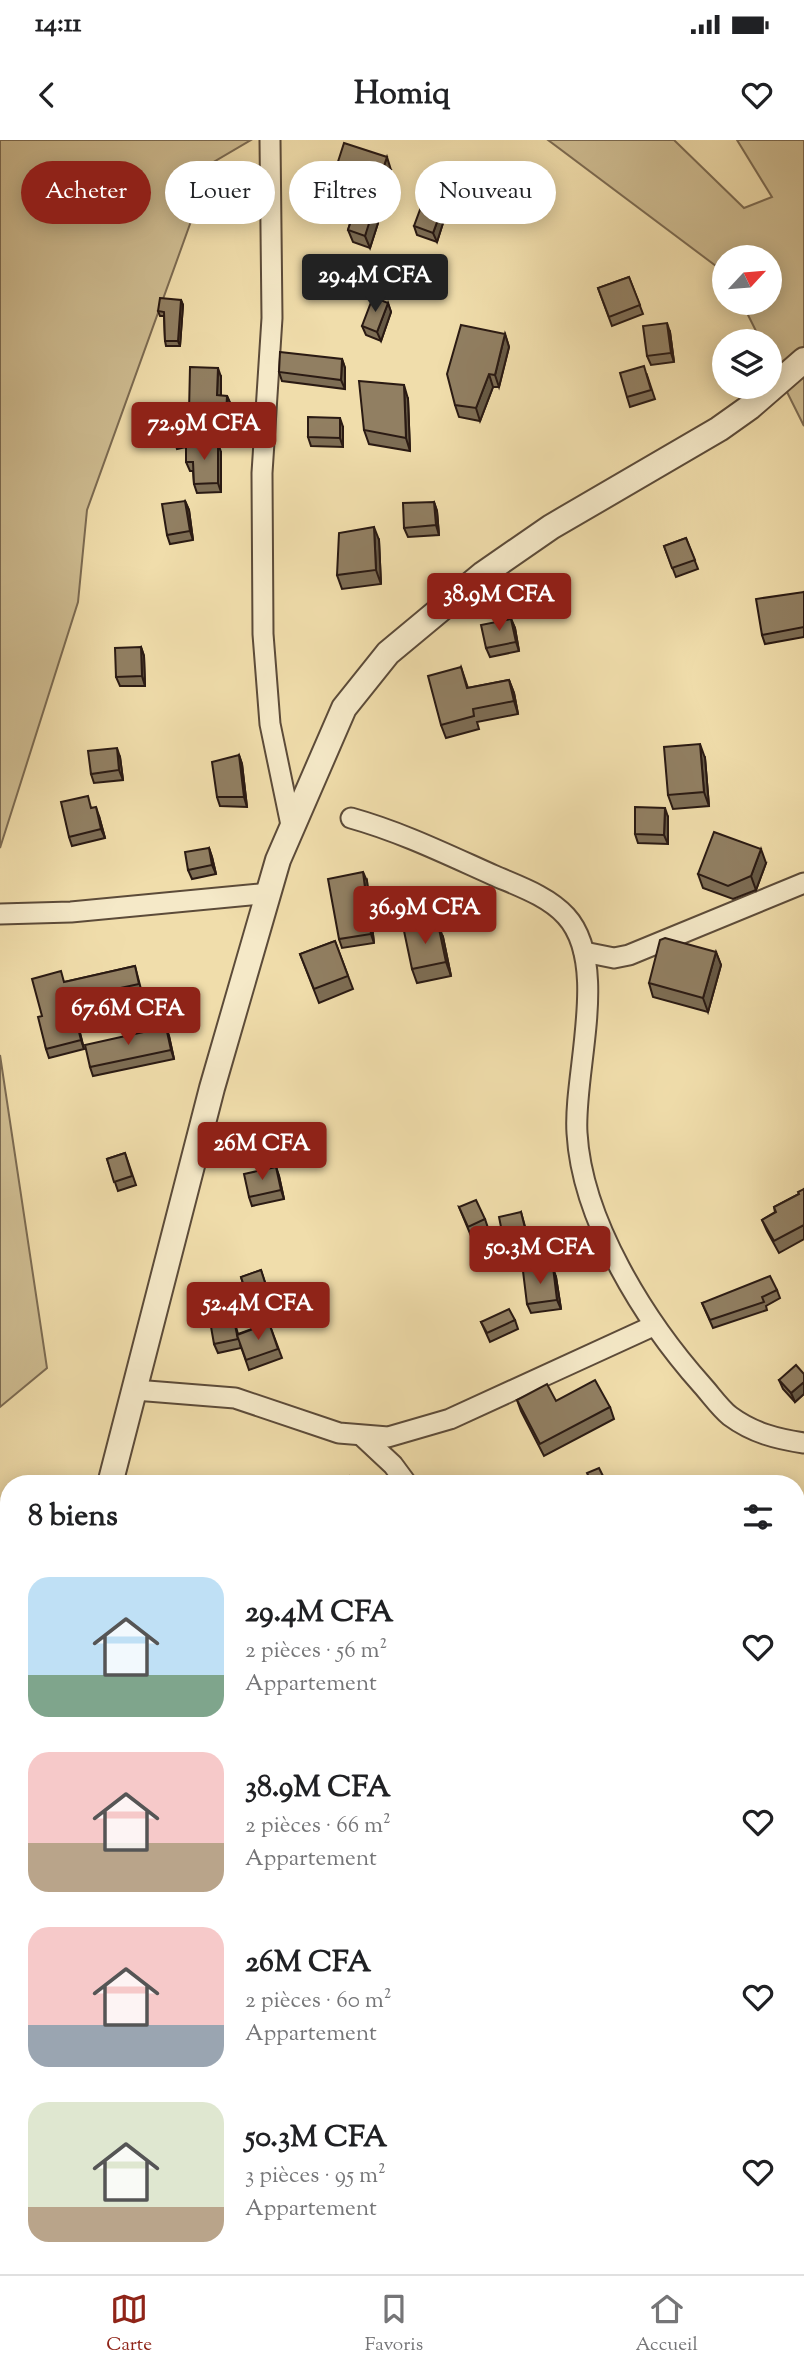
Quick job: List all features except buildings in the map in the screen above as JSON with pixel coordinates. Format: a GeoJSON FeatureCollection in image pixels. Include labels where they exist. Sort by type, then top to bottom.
{"type":"FeatureCollection","features":[{"type":"Feature","properties":{"kind":"street"},"geometry":{"type":"LineString","coordinates":[[270,140],[272,318],[262,473],[263,634],[270,724],[291,825]]}},
{"type":"Feature","properties":{"kind":"street"},"geometry":{"type":"LineString","coordinates":[[112,1475],[212,1088],[270,893],[291,825],[344,708],[388,653],[517,549],[719,429],[750,407],[804,360]]}},
{"type":"Feature","properties":{"kind":"street"},"geometry":{"type":"LineString","coordinates":[[351,818],[402,833],[526,889],[566,916],[584,952],[587,976],[577,1102],[580,1163],[607,1236],[653,1326],[728,1415],[772,1438],[804,1443]]}},
{"type":"Feature","properties":{"kind":"street"},"geometry":{"type":"LineString","coordinates":[[584,952],[614,958],[629,955],[804,883]]}},
{"type":"Feature","properties":{"kind":"street"},"geometry":{"type":"LineString","coordinates":[[0,914],[71,912],[270,893]]}},
{"type":"Feature","properties":{"kind":"street"},"geometry":{"type":"LineString","coordinates":[[135,1390],[235,1398],[313,1425],[362,1436],[388,1437],[450,1419],[653,1326]]}},
{"type":"Feature","properties":{"kind":"street"},"geometry":{"type":"LineString","coordinates":[[362,1436],[400,1475]]}},
{"type":"Feature","properties":{"kind":"shaded area"},"geometry":{"type":"Polygon","coordinates":[[[0,140],[251,140],[215,161],[165,161],[165,224],[190,224],[87,510],[78,602],[0,848],[0,140]]]}},
{"type":"Feature","properties":{"kind":"shaded area"},"geometry":{"type":"Polygon","coordinates":[[[548,140],[674,140],[744,208],[772,197],[737,140],[804,140],[804,426],[782,382],[782,329],[755,329],[748,315],[782,315],[782,245],[712,245],[712,263],[548,140]]]}},
{"type":"Feature","properties":{"kind":"shaded area"},"geometry":{"type":"Polygon","coordinates":[[[0,1055],[47,1368],[0,1407],[0,1055]]]}}]}
